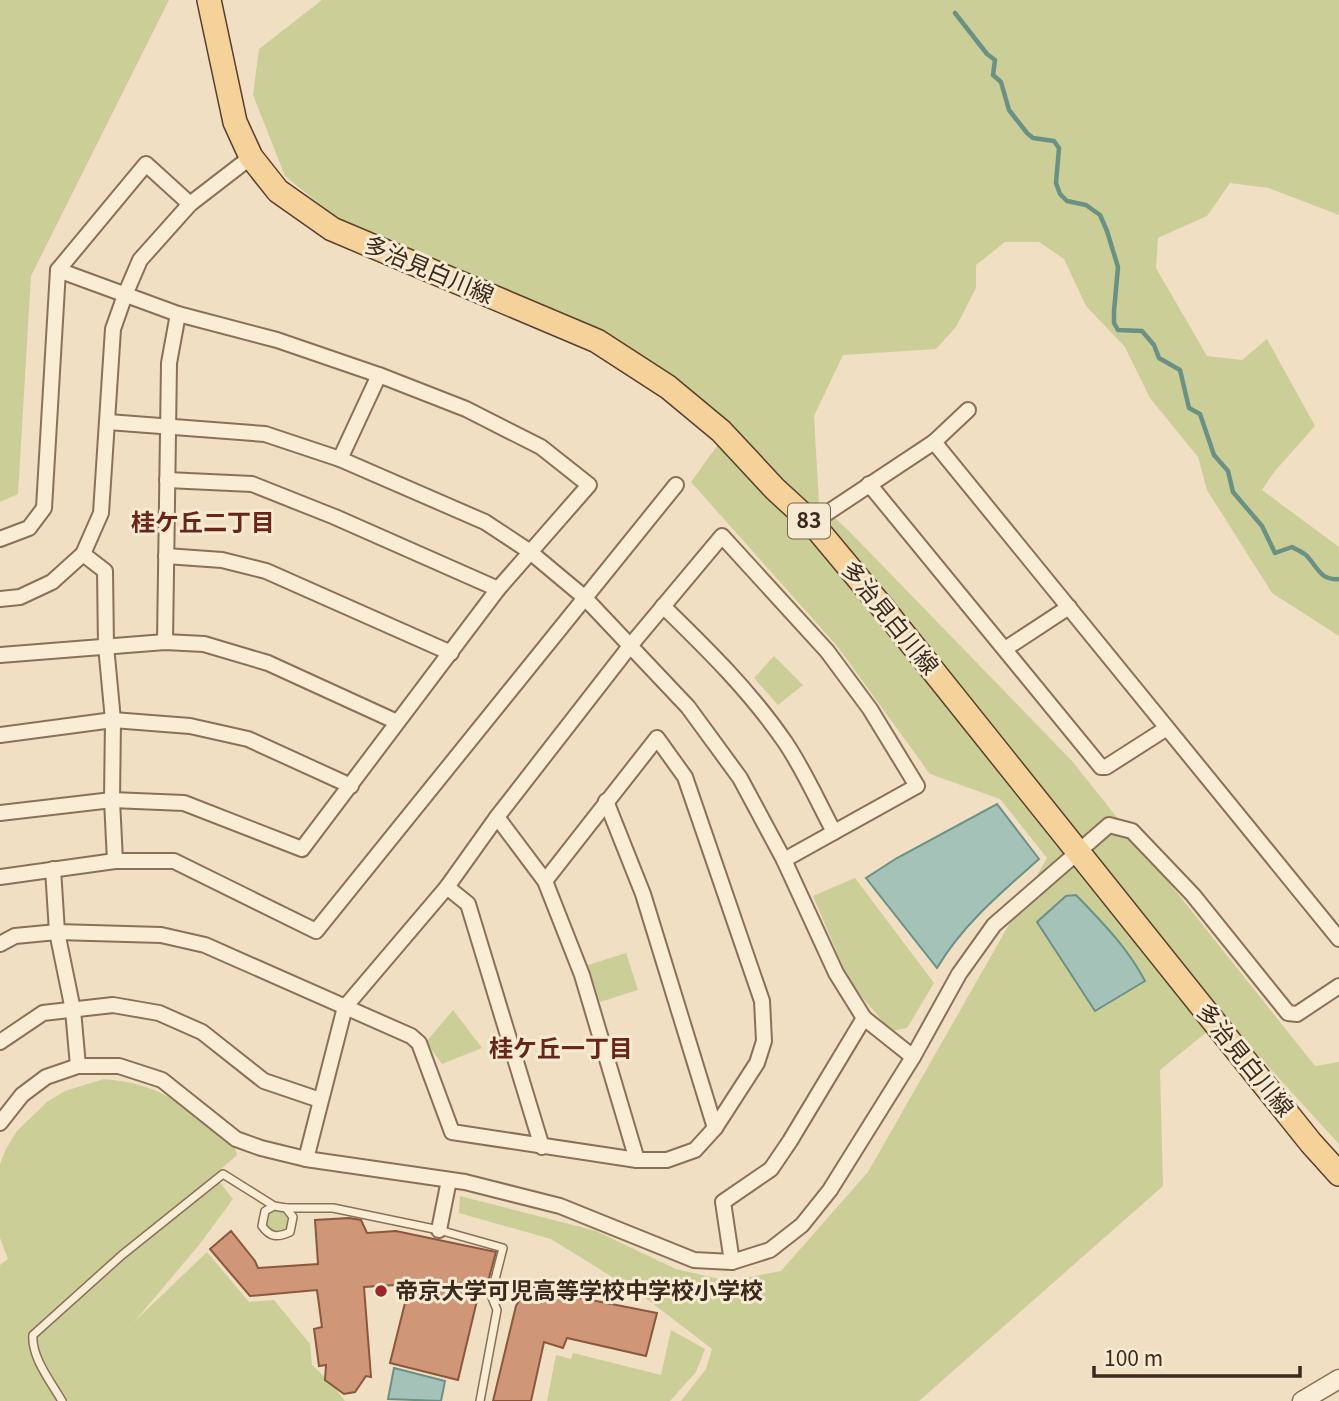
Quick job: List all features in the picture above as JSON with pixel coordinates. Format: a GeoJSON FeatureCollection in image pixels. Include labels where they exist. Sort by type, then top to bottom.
{"type":"FeatureCollection","features":[{"type":"Feature","properties":{"kind":"main road","name":"多治見白川線"},"geometry":{"type":"LineString","coordinates":[[209,0],[235,122],[251,158],[278,191],[332,229],[597,341],[658,381],[721,430],[775,489],[812,523],[883,608],[1311,1143],[1339,1174]]}},
{"type":"Feature","properties":{"kind":"street"},"geometry":{"type":"LineString","coordinates":[[0,599],[20,597],[52,582],[83,554],[102,513],[113,329],[125,295],[140,260],[190,204],[251,158]]}},
{"type":"Feature","properties":{"kind":"street"},"geometry":{"type":"LineString","coordinates":[[0,539],[29,528],[44,508],[58,270],[146,164],[190,204]]}},
{"type":"Feature","properties":{"kind":"street"},"geometry":{"type":"LineString","coordinates":[[0,813],[112,800],[184,803],[302,849],[498,589],[589,485],[541,447],[466,410],[379,375],[277,340],[178,314],[58,270]]}},
{"type":"Feature","properties":{"kind":"street"},"geometry":{"type":"LineString","coordinates":[[164,642],[169,363],[178,314]]}},
{"type":"Feature","properties":{"kind":"street"},"geometry":{"type":"LineString","coordinates":[[340,459],[379,375]]}},
{"type":"Feature","properties":{"kind":"street"},"geometry":{"type":"LineString","coordinates":[[812,523],[934,442],[968,410]]}},
{"type":"Feature","properties":{"kind":"street"},"geometry":{"type":"LineString","coordinates":[[108,422],[265,434],[340,459],[485,522],[529,551],[584,597],[688,708],[740,778],[784,860],[836,973],[864,1018],[913,1057]]}},
{"type":"Feature","properties":{"kind":"street"},"geometry":{"type":"LineString","coordinates":[[934,442],[1339,939]]}},
{"type":"Feature","properties":{"kind":"street"},"geometry":{"type":"LineString","coordinates":[[167,480],[252,484],[335,517],[498,589]]}},
{"type":"Feature","properties":{"kind":"street"},"geometry":{"type":"LineString","coordinates":[[869,484],[1101,767],[1107,767],[1167,728]]}},
{"type":"Feature","properties":{"kind":"street"},"geometry":{"type":"LineString","coordinates":[[0,877],[115,861],[174,861],[316,931],[676,485]]}},
{"type":"Feature","properties":{"kind":"street"},"geometry":{"type":"LineString","coordinates":[[306,1159],[345,1007],[447,887],[497,817],[629,646],[722,536],[827,651],[870,709],[917,786],[784,860]]}},
{"type":"Feature","properties":{"kind":"street"},"geometry":{"type":"LineString","coordinates":[[83,554],[106,571],[106,646],[113,720],[112,800],[115,861]]}},
{"type":"Feature","properties":{"kind":"street"},"geometry":{"type":"LineString","coordinates":[[166,556],[222,560],[266,571],[451,653]]}},
{"type":"Feature","properties":{"kind":"street"},"geometry":{"type":"LineString","coordinates":[[663,606],[720,661],[758,705],[786,744],[834,832]]}},
{"type":"Feature","properties":{"kind":"street"},"geometry":{"type":"LineString","coordinates":[[1005,649],[1069,607]]}},
{"type":"Feature","properties":{"kind":"street"},"geometry":{"type":"LineString","coordinates":[[0,655],[164,642],[204,644],[268,663],[397,722]]}},
{"type":"Feature","properties":{"kind":"street"},"geometry":{"type":"LineString","coordinates":[[0,735],[113,720],[190,726],[248,739],[351,786]]}},
{"type":"Feature","properties":{"kind":"street"},"geometry":{"type":"LineString","coordinates":[[0,944],[15,936],[57,932],[161,936],[205,945],[411,1036],[419,1043],[452,1132],[637,1160],[667,1160],[695,1150],[715,1128],[757,1063],[764,1041],[762,1000],[685,776],[657,738],[545,881]]}},
{"type":"Feature","properties":{"kind":"street"},"geometry":{"type":"LineString","coordinates":[[606,801],[643,894],[715,1128]]}},
{"type":"Feature","properties":{"kind":"street"},"geometry":{"type":"LineString","coordinates":[[497,817],[545,881],[582,975],[637,1160]]}},
{"type":"Feature","properties":{"kind":"street"},"geometry":{"type":"LineString","coordinates":[[0,1123],[22,1095],[46,1077],[78,1066],[119,1066],[162,1080],[236,1139],[261,1149],[306,1159],[449,1180],[561,1206],[694,1260],[732,1262],[770,1250],[802,1225],[830,1190],[913,1057],[959,974],[994,925],[1109,825],[1132,831],[1193,895],[1288,1013],[1297,1014],[1339,986]]}},
{"type":"Feature","properties":{"kind":"street"},"geometry":{"type":"LineString","coordinates":[[52,869],[57,932],[73,1010],[78,1066]]}},
{"type":"Feature","properties":{"kind":"street"},"geometry":{"type":"LineString","coordinates":[[447,887],[468,904],[542,1147]]}},
{"type":"Feature","properties":{"kind":"street"},"geometry":{"type":"LineString","coordinates":[[0,1042],[43,1013],[113,1005],[159,1013],[202,1032],[264,1081],[320,1100]]}},
{"type":"Feature","properties":{"kind":"street"},"geometry":{"type":"LineString","coordinates":[[732,1262],[723,1202],[771,1169],[864,1018]]}},
{"type":"Feature","properties":{"kind":"street"},"geometry":{"type":"LineString","coordinates":[[439,1230],[449,1180]]}},
{"type":"Feature","properties":{"kind":"street"},"geometry":{"type":"LineString","coordinates":[[1302,1401],[1339,1379]]}},
{"type":"Feature","properties":{"kind":"lane"},"geometry":{"type":"LineString","coordinates":[[62,1401],[37,1354],[33,1335],[121,1255],[223,1174],[274,1206],[333,1208],[439,1230],[503,1248],[491,1295],[497,1310],[480,1401]]}},
{"type":"Feature","properties":{"kind":"lane"},"geometry":{"type":"LineString","coordinates":[[274,1206],[265,1212],[262,1226],[269,1234],[280,1237],[290,1232],[293,1217],[286,1208]]}},
{"type":"Feature","properties":{"kind":"green space"},"geometry":{"type":"Polygon","coordinates":[[[0,0],[169,0],[31,276],[18,494],[0,502],[0,0]]]}},
{"type":"Feature","properties":{"kind":"green space"},"geometry":{"type":"Polygon","coordinates":[[[322,0],[1339,0],[1339,215],[1269,188],[1230,183],[1207,216],[1158,238],[1156,268],[1207,356],[1242,360],[1267,339],[1315,426],[1274,472],[1262,490],[1339,547],[1339,636],[1272,593],[1207,490],[1198,457],[1150,398],[1125,347],[1086,306],[1064,259],[1039,242],[1005,242],[976,265],[976,288],[956,327],[936,349],[843,355],[814,416],[819,504],[848,530],[1072,761],[1315,1066],[1339,1062],[1339,1144],[1224,1018],[1160,1070],[1163,1186],[919,1401],[681,1401],[706,1369],[712,1349],[643,1296],[551,1239],[459,1213],[460,1196],[596,1231],[676,1269],[728,1281],[781,1271],[868,1172],[1047,858],[1000,799],[930,774],[837,646],[691,482],[730,428],[599,333],[338,219],[285,176],[253,95],[259,49],[322,0]]]}},
{"type":"Feature","properties":{"kind":"green space"},"geometry":{"type":"Polygon","coordinates":[[[774,656],[803,685],[778,705],[754,678],[774,656]]]}},
{"type":"Feature","properties":{"kind":"green space"},"geometry":{"type":"Polygon","coordinates":[[[855,878],[934,983],[907,1028],[891,1031],[850,983],[813,896],[855,878]]]}},
{"type":"Feature","properties":{"kind":"green space"},"geometry":{"type":"Polygon","coordinates":[[[626,953],[638,990],[600,1002],[588,965],[626,953]]]}},
{"type":"Feature","properties":{"kind":"green space"},"geometry":{"type":"Polygon","coordinates":[[[453,1010],[482,1048],[442,1064],[426,1042],[453,1010]]]}},
{"type":"Feature","properties":{"kind":"green space"},"geometry":{"type":"Polygon","coordinates":[[[104,1079],[145,1087],[176,1101],[235,1148],[237,1155],[214,1175],[233,1199],[199,1245],[134,1322],[207,1252],[249,1302],[274,1300],[310,1344],[312,1365],[345,1401],[0,1401],[0,1265],[8,1259],[0,1238],[0,1164],[17,1131],[47,1102],[65,1091],[104,1079]]]}},
{"type":"Feature","properties":{"kind":"green space"},"geometry":{"type":"Polygon","coordinates":[[[274,1206],[286,1208],[293,1217],[290,1232],[280,1237],[262,1226],[265,1211],[274,1206]]]}},
{"type":"Feature","properties":{"kind":"green space"},"geometry":{"type":"Polygon","coordinates":[[[671,1330],[705,1349],[696,1372],[670,1401],[547,1401],[556,1355],[571,1359],[573,1353],[661,1375],[671,1330]]]}},
{"type":"Feature","properties":{"kind":"water"},"geometry":{"type":"Polygon","coordinates":[[[997,804],[1039,859],[971,923],[937,968],[866,878],[897,858],[997,804]]]}},
{"type":"Feature","properties":{"kind":"water"},"geometry":{"type":"Polygon","coordinates":[[[1076,895],[1122,946],[1145,981],[1095,1011],[1037,922],[1066,896],[1076,895]]]}},
{"type":"Feature","properties":{"kind":"water"},"geometry":{"type":"Polygon","coordinates":[[[394,1368],[445,1381],[441,1401],[388,1399],[394,1368]]]}},
{"type":"Feature","properties":{"kind":"building"},"geometry":{"type":"Polygon","coordinates":[[[315,1220],[361,1220],[367,1233],[396,1231],[496,1252],[486,1289],[480,1288],[458,1380],[390,1363],[409,1287],[364,1287],[371,1377],[366,1376],[355,1392],[344,1394],[325,1380],[326,1365],[319,1366],[314,1329],[322,1327],[317,1290],[250,1296],[210,1249],[231,1231],[258,1268],[318,1264],[315,1220]]]}},
{"type":"Feature","properties":{"kind":"building"},"geometry":{"type":"Polygon","coordinates":[[[531,1287],[549,1288],[556,1293],[657,1313],[646,1356],[567,1338],[563,1348],[544,1342],[531,1401],[493,1401],[516,1306],[525,1291],[531,1287]]]}},
{"type":"Feature","properties":{"kind":"waterway"},"geometry":{"type":"LineString","coordinates":[[955,13],[987,54],[995,60],[993,75],[1001,82],[1009,110],[1033,138],[1054,141],[1059,148],[1056,183],[1060,194],[1067,201],[1086,205],[1100,215],[1118,267],[1114,311],[1114,323],[1118,330],[1142,331],[1154,345],[1159,358],[1180,370],[1189,408],[1200,414],[1214,455],[1228,471],[1233,492],[1262,526],[1275,553],[1292,547],[1307,556],[1324,576],[1339,579]]}},
{"type":"Feature","properties":{"kind":"place","name":"帝京大学可児高等学校中学校小学校"},"geometry":{"type":"Point","coordinates":[381,1291]}},
{"type":"Feature","properties":{"kind":"district","name":"桂ケ丘二丁目"},"geometry":{"type":"Point","coordinates":[203,523]}},
{"type":"Feature","properties":{"kind":"district","name":"桂ケ丘一丁目"},"geometry":{"type":"Point","coordinates":[561,1049]}}]}
